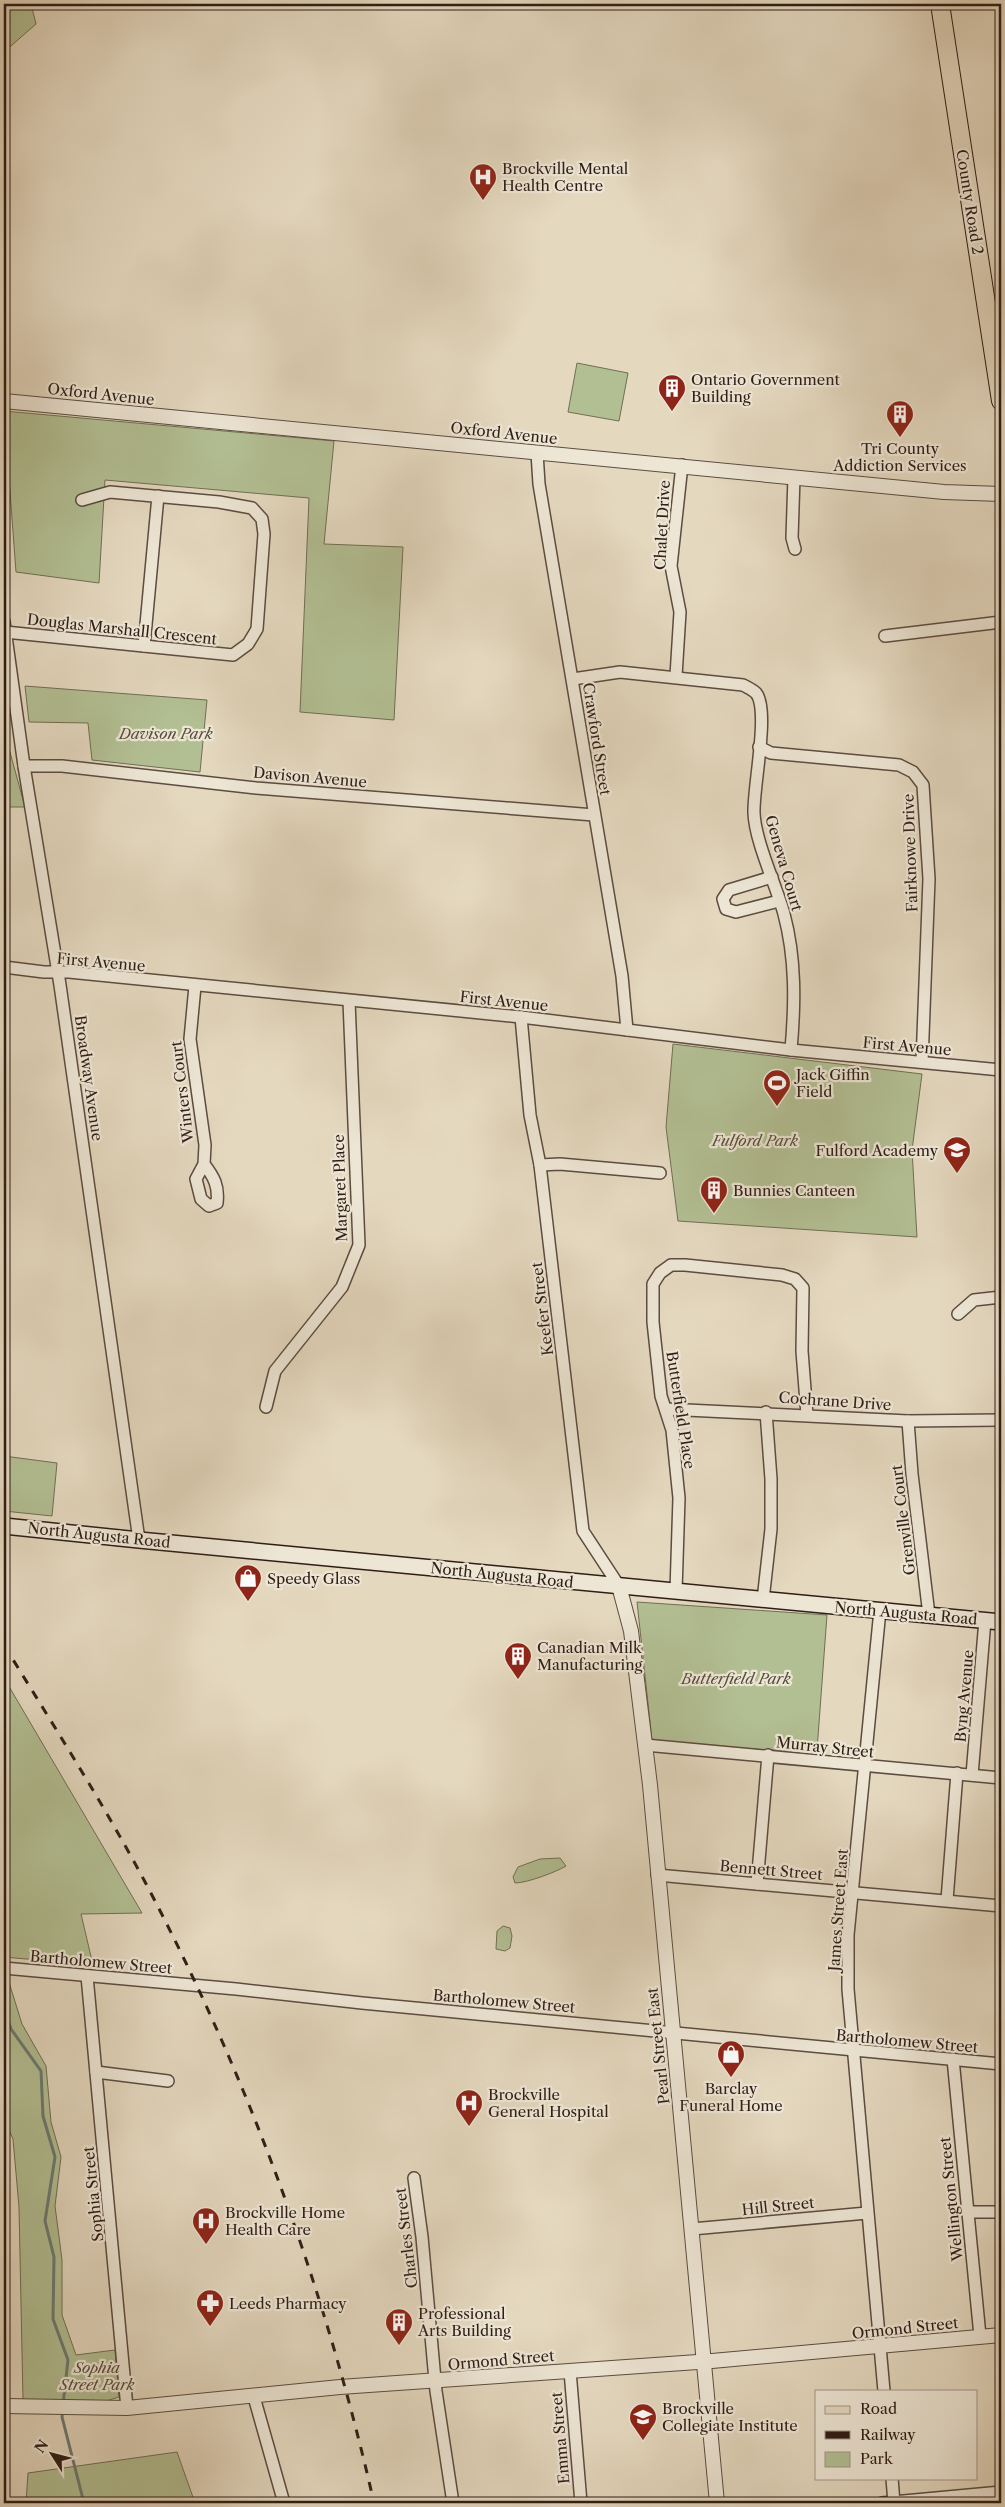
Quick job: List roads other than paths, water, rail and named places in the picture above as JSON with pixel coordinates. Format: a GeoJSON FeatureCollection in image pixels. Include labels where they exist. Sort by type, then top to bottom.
{"type":"FeatureCollection","features":[{"type":"Feature","properties":{"kind":"main road","name":"County Road 2"},"geometry":{"type":"LineString","coordinates":[[940,4],[1001,401]]}},
{"type":"Feature","properties":{"kind":"main road","name":"North Augusta Road"},"geometry":{"type":"LineString","coordinates":[[4,1526],[1001,1622]]}},
{"type":"Feature","properties":{"kind":"street","name":"Oxford Avenue"},"geometry":{"type":"LineString","coordinates":[[4,400],[944,492],[1001,494]]}},
{"type":"Feature","properties":{"kind":"street","name":"Crawford Street"},"geometry":{"type":"LineString","coordinates":[[537,452],[539,484],[622,976],[627,1030]]}},
{"type":"Feature","properties":{"kind":"street","name":"Chalet Drive"},"geometry":{"type":"LineString","coordinates":[[676,676],[680,612],[671,566],[682,465]]}},
{"type":"Feature","properties":{"kind":"street"},"geometry":{"type":"LineString","coordinates":[[794,477],[792,538],[795,549]]}},
{"type":"Feature","properties":{"kind":"street","name":"Douglas Marshall Crescent"},"geometry":{"type":"LineString","coordinates":[[4,627],[144,646],[233,655],[248,644],[257,629],[264,534],[262,519],[252,508],[219,502],[110,492],[82,500]]}},
{"type":"Feature","properties":{"kind":"street"},"geometry":{"type":"LineString","coordinates":[[144,646],[158,496]]}},
{"type":"Feature","properties":{"kind":"street"},"geometry":{"type":"LineString","coordinates":[[885,636],[1001,622]]}},
{"type":"Feature","properties":{"kind":"street","name":"Broadway Avenue"},"geometry":{"type":"LineString","coordinates":[[4,627],[24,766],[58,971],[139,1540]]}},
{"type":"Feature","properties":{"kind":"street","name":"Geneva Court"},"geometry":{"type":"LineString","coordinates":[[573,679],[620,672],[676,676],[743,685],[755,692],[762,705],[753,795],[754,818],[784,913],[795,976],[791,1050]]}},
{"type":"Feature","properties":{"kind":"street","name":"Fairknowe Drive"},"geometry":{"type":"LineString","coordinates":[[759,747],[772,752],[899,765],[913,772],[922,785],[929,879],[922,1062]]}},
{"type":"Feature","properties":{"kind":"street","name":"Davison Avenue"},"geometry":{"type":"LineString","coordinates":[[24,766],[62,766],[256,788],[594,815]]}},
{"type":"Feature","properties":{"kind":"street"},"geometry":{"type":"LineString","coordinates":[[772,877],[729,890],[723,899],[726,909],[736,912],[779,901]]}},
{"type":"Feature","properties":{"kind":"street","name":"First Avenue"},"geometry":{"type":"LineString","coordinates":[[4,968],[44,972],[58,971],[521,1017],[791,1050],[1001,1070]]}},
{"type":"Feature","properties":{"kind":"street","name":"Winters Court"},"geometry":{"type":"LineString","coordinates":[[195,986],[190,1039],[205,1146],[204,1164]]}},
{"type":"Feature","properties":{"kind":"street","name":"Margaret Place"},"geometry":{"type":"LineString","coordinates":[[266,1407],[275,1371],[342,1287],[359,1245],[349,1001]]}},
{"type":"Feature","properties":{"kind":"street","name":"Keefer Street"},"geometry":{"type":"LineString","coordinates":[[521,1017],[530,1114],[540,1165],[583,1531],[619,1586]]}},
{"type":"Feature","properties":{"kind":"street"},"geometry":{"type":"LineString","coordinates":[[540,1165],[560,1164],[660,1173]]}},
{"type":"Feature","properties":{"kind":"street","name":"Butterfield Place"},"geometry":{"type":"LineString","coordinates":[[676,1591],[679,1498],[672,1430],[661,1396],[653,1322],[653,1284],[660,1273],[671,1265],[685,1265],[782,1275],[795,1279],[803,1288],[802,1351],[807,1415]]}},
{"type":"Feature","properties":{"kind":"street"},"geometry":{"type":"LineString","coordinates":[[958,1314],[974,1300],[1001,1297]]}},
{"type":"Feature","properties":{"kind":"street","name":"Cochrane Drive"},"geometry":{"type":"LineString","coordinates":[[666,1408],[908,1421],[1001,1420]]}},
{"type":"Feature","properties":{"kind":"street"},"geometry":{"type":"LineString","coordinates":[[763,1600],[771,1529],[771,1478],[766,1412]]}},
{"type":"Feature","properties":{"kind":"street","name":"Grenville Court"},"geometry":{"type":"LineString","coordinates":[[908,1421],[912,1474],[929,1615]]}},
{"type":"Feature","properties":{"kind":"street","name":"Pearl Street East"},"geometry":{"type":"LineString","coordinates":[[619,1586],[631,1631],[645,1745],[674,2033],[702,2362],[717,2503]]}},
{"type":"Feature","properties":{"kind":"street","name":"James Street East"},"geometry":{"type":"LineString","coordinates":[[880,1610],[848,1935],[848,1989],[884,2390]]}},
{"type":"Feature","properties":{"kind":"street","name":"Byng Avenue"},"geometry":{"type":"LineString","coordinates":[[972,1775],[985,1620]]}},
{"type":"Feature","properties":{"kind":"street","name":"Murray Street"},"geometry":{"type":"LineString","coordinates":[[645,1745],[1001,1778]]}},
{"type":"Feature","properties":{"kind":"street"},"geometry":{"type":"LineString","coordinates":[[757,1884],[768,1755]]}},
{"type":"Feature","properties":{"kind":"street"},"geometry":{"type":"LineString","coordinates":[[946,1900],[957,1773]]}},
{"type":"Feature","properties":{"kind":"street","name":"Bennett Street"},"geometry":{"type":"LineString","coordinates":[[657,1875],[1001,1906]]}},
{"type":"Feature","properties":{"kind":"street","name":"Bartholomew Street"},"geometry":{"type":"LineString","coordinates":[[4,1968],[236,1989],[853,2052],[1001,2064]]}},
{"type":"Feature","properties":{"kind":"street","name":"Sophia Street"},"geometry":{"type":"LineString","coordinates":[[87,1976],[127,2408]]}},
{"type":"Feature","properties":{"kind":"street","name":"Wellington Street"},"geometry":{"type":"LineString","coordinates":[[953,2060],[980,2336]]}},
{"type":"Feature","properties":{"kind":"street"},"geometry":{"type":"LineString","coordinates":[[96,2072],[168,2081]]}},
{"type":"Feature","properties":{"kind":"street","name":"Charles Street"},"geometry":{"type":"LineString","coordinates":[[414,2178],[422,2238],[436,2382],[453,2503]]}},
{"type":"Feature","properties":{"kind":"street","name":"Hill Street"},"geometry":{"type":"LineString","coordinates":[[692,2230],[867,2212]]}},
{"type":"Feature","properties":{"kind":"street"},"geometry":{"type":"LineString","coordinates":[[967,2212],[1001,2212]]}},
{"type":"Feature","properties":{"kind":"street","name":"Ormond Street"},"geometry":{"type":"LineString","coordinates":[[4,2406],[127,2408],[254,2397],[340,2387],[436,2382],[702,2362],[1001,2335]]}},
{"type":"Feature","properties":{"kind":"street","name":"Emma Street"},"geometry":{"type":"LineString","coordinates":[[570,2371],[581,2503]]}},
{"type":"Feature","properties":{"kind":"street"},"geometry":{"type":"LineString","coordinates":[[254,2397],[284,2503]]}},
{"type":"Feature","properties":{"kind":"street"},"geometry":{"type":"LineString","coordinates":[[892,2480],[890,2503],[1001,2492]]}},
{"type":"Feature","properties":{"kind":"waterway"},"geometry":{"type":"LineString","coordinates":[[4,2009],[11,2029],[41,2071],[43,2116],[55,2157],[45,2221],[54,2257],[53,2319],[68,2360],[63,2404]]}},
{"type":"Feature","properties":{"kind":"waterway"},"geometry":{"type":"LineString","coordinates":[[63,2410],[62,2417],[84,2503]]}},
{"type":"Feature","properties":{"kind":"railway"},"geometry":{"type":"LineString","coordinates":[[4,1645],[128,1850],[182,1954],[250,2106],[280,2184],[332,2342],[374,2503]]}},
{"type":"Feature","properties":{"kind":"place","name":"Brockville Mental Health Centre"},"geometry":{"type":"Point","coordinates":[483,201]}},
{"type":"Feature","properties":{"kind":"place","name":"Ontario Government Building"},"geometry":{"type":"Point","coordinates":[672,412]}},
{"type":"Feature","properties":{"kind":"place","name":"Tri County Addiction Services"},"geometry":{"type":"Point","coordinates":[900,438]}},
{"type":"Feature","properties":{"kind":"place","name":"Jack Giffin Field"},"geometry":{"type":"Point","coordinates":[777,1107]}},
{"type":"Feature","properties":{"kind":"place","name":"Fulford Academy"},"geometry":{"type":"Point","coordinates":[957,1174]}},
{"type":"Feature","properties":{"kind":"place","name":"Bunnies Canteen"},"geometry":{"type":"Point","coordinates":[714,1214]}},
{"type":"Feature","properties":{"kind":"place","name":"Speedy Glass"},"geometry":{"type":"Point","coordinates":[248,1602]}},
{"type":"Feature","properties":{"kind":"place","name":"Canadian Milk Manufacturing"},"geometry":{"type":"Point","coordinates":[518,1680]}},
{"type":"Feature","properties":{"kind":"place","name":"Barclay Funeral Home"},"geometry":{"type":"Point","coordinates":[731,2078]}},
{"type":"Feature","properties":{"kind":"place","name":"Brockville General Hospital"},"geometry":{"type":"Point","coordinates":[469,2127]}},
{"type":"Feature","properties":{"kind":"place","name":"Brockville Home Health Care"},"geometry":{"type":"Point","coordinates":[206,2245]}},
{"type":"Feature","properties":{"kind":"place","name":"Leeds Pharmacy"},"geometry":{"type":"Point","coordinates":[210,2327]}},
{"type":"Feature","properties":{"kind":"place","name":"Professional Arts Building"},"geometry":{"type":"Point","coordinates":[399,2346]}},
{"type":"Feature","properties":{"kind":"place","name":"Brockville Collegiate Institute"},"geometry":{"type":"Point","coordinates":[643,2441]}},
{"type":"Feature","properties":{"kind":"park label","name":"Davison Park"},"geometry":{"type":"Point","coordinates":[166,733]}},
{"type":"Feature","properties":{"kind":"park label","name":"Fulford Park"},"geometry":{"type":"Point","coordinates":[755,1140]}},
{"type":"Feature","properties":{"kind":"park label","name":"Butterfield Park"},"geometry":{"type":"Point","coordinates":[736,1678]}},
{"type":"Feature","properties":{"kind":"park label","name":"Sophia Street Park"},"geometry":{"type":"Point","coordinates":[97,2376]}}]}
